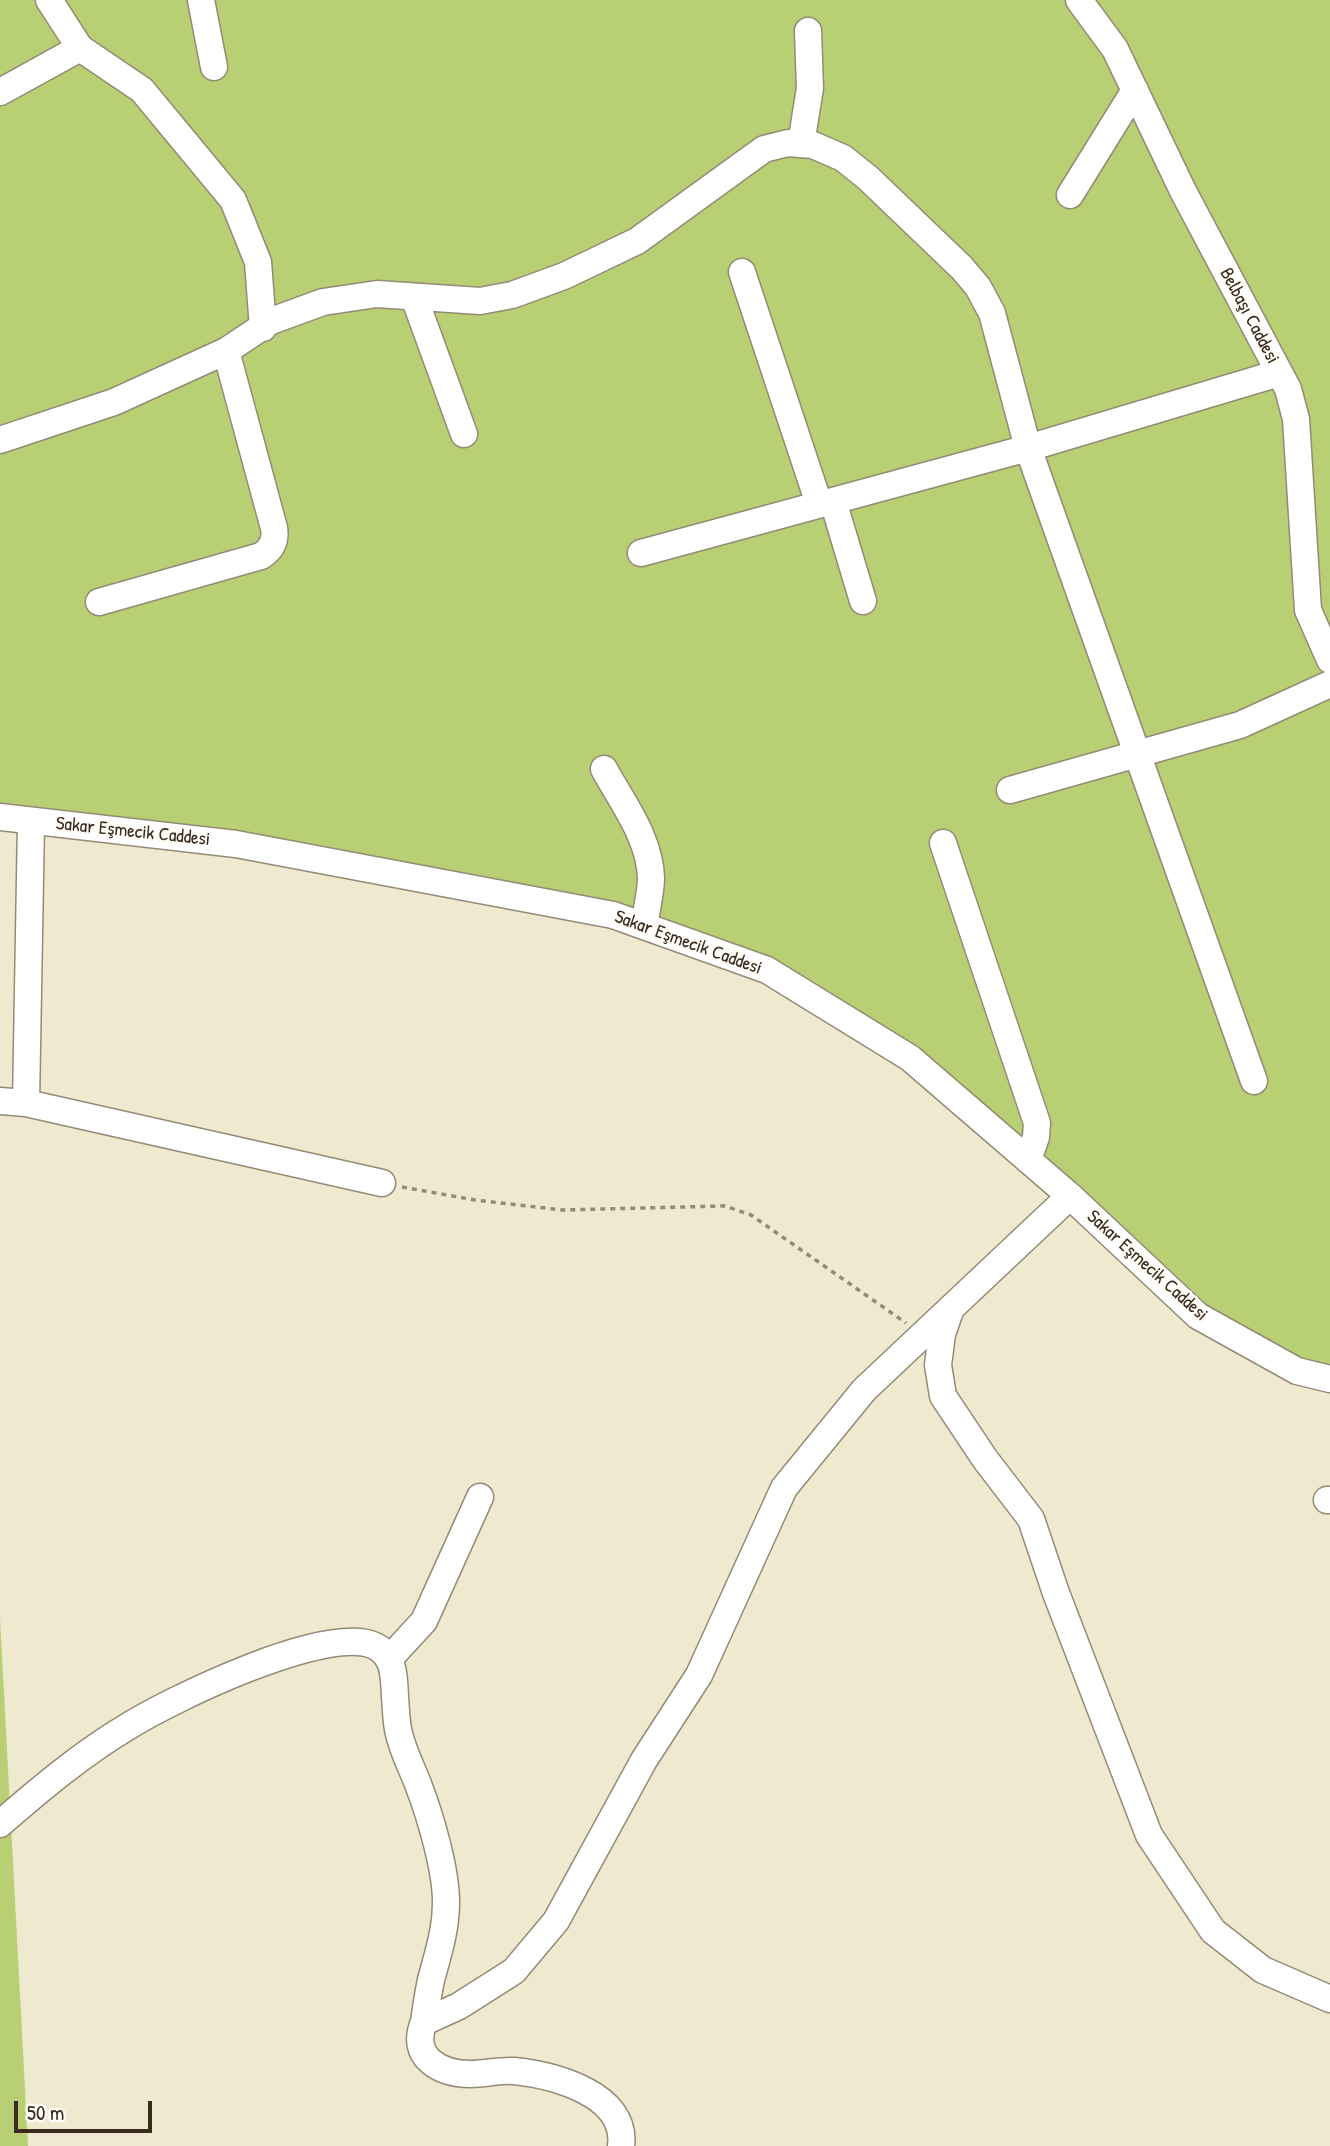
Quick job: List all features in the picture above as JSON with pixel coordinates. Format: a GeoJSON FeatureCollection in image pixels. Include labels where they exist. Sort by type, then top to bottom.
{"type":"FeatureCollection","features":[{"type":"Feature","properties":{"kind":"street"},"geometry":{"type":"LineString","coordinates":[[49,0],[80,48],[142,90],[233,200],[258,262],[263,328]]}},
{"type":"Feature","properties":{"kind":"street"},"geometry":{"type":"LineString","coordinates":[[201,0],[214,68]]}},
{"type":"Feature","properties":{"kind":"street","name":"Belbaşı Caddesi"},"geometry":{"type":"LineString","coordinates":[[1079,0],[1115,49],[1183,191],[1288,389],[1296,419],[1308,610],[1330,660]]}},
{"type":"Feature","properties":{"kind":"street"},"geometry":{"type":"LineString","coordinates":[[801,144],[810,88],[807,31]]}},
{"type":"Feature","properties":{"kind":"street"},"geometry":{"type":"LineString","coordinates":[[0,92],[80,48]]}},
{"type":"Feature","properties":{"kind":"street"},"geometry":{"type":"LineString","coordinates":[[1070,195],[1135,90]]}},
{"type":"Feature","properties":{"kind":"street"},"geometry":{"type":"LineString","coordinates":[[0,440],[114,402],[226,351],[271,321],[323,302],[377,294],[480,300],[512,295],[564,276],[637,241],[764,149],[788,143],[813,145],[842,158],[868,178],[962,268],[978,287],[992,313],[1028,447],[1254,1081]]}},
{"type":"Feature","properties":{"kind":"street"},"geometry":{"type":"LineString","coordinates":[[741,272],[863,601]]}},
{"type":"Feature","properties":{"kind":"street"},"geometry":{"type":"LineString","coordinates":[[414,297],[464,434]]}},
{"type":"Feature","properties":{"kind":"street"},"geometry":{"type":"LineString","coordinates":[[99,602],[261,556],[271,547],[274,528],[226,351]]}},
{"type":"Feature","properties":{"kind":"street"},"geometry":{"type":"LineString","coordinates":[[641,553],[1028,447],[1279,373]]}},
{"type":"Feature","properties":{"kind":"street"},"geometry":{"type":"LineString","coordinates":[[1010,790],[1240,725],[1330,684]]}},
{"type":"Feature","properties":{"kind":"street"},"geometry":{"type":"LineString","coordinates":[[604,769],[640,835],[647,856],[651,879],[644,926]]}},
{"type":"Feature","properties":{"kind":"street","name":"Sakar Eşmecik Caddesi"},"geometry":{"type":"LineString","coordinates":[[0,817],[236,844],[614,915],[767,970],[910,1058],[1070,1196],[1198,1316],[1297,1371],[1330,1379]]}},
{"type":"Feature","properties":{"kind":"street"},"geometry":{"type":"LineString","coordinates":[[31,821],[13,1102],[382,1183]]}},
{"type":"Feature","properties":{"kind":"street"},"geometry":{"type":"LineString","coordinates":[[943,843],[1037,1123],[1037,1137],[1028,1160]]}},
{"type":"Feature","properties":{"kind":"street"},"geometry":{"type":"LineString","coordinates":[[424,2022],[459,2006],[514,1971],[556,1921],[644,1760],[699,1675],[784,1488],[864,1390],[1070,1196]]}},
{"type":"Feature","properties":{"kind":"street"},"geometry":{"type":"LineString","coordinates":[[952,1305],[942,1334],[938,1365],[943,1396],[985,1459],[1031,1519],[1056,1593],[1149,1835],[1213,1931],[1263,1970],[1330,1998]]}},
{"type":"Feature","properties":{"kind":"street"},"geometry":{"type":"LineString","coordinates":[[389,1659],[424,1621],[480,1497]]}},
{"type":"Feature","properties":{"kind":"street"},"geometry":{"type":"LineString","coordinates":[[0,1824],[42,1788],[127,1727],[208,1685],[290,1654],[345,1642],[371,1644],[389,1659],[393,1670],[398,1731],[420,1789],[434,1837],[446,1901],[442,1943],[420,2031],[421,2049],[434,2065],[444,2070],[469,2074],[511,2071],[555,2077],[595,2096],[609,2107],[618,2122],[621,2146]]}},
{"type":"Feature","properties":{"kind":"path"},"geometry":{"type":"LineString","coordinates":[[382,1183],[475,1200],[562,1210],[725,1206],[751,1215],[922,1334]]}},
{"type":"Feature","properties":{"kind":"green space"},"geometry":{"type":"Polygon","coordinates":[[[0,0],[1330,0],[1330,1376],[1231,1332],[1024,1158],[807,996],[606,913],[0,819],[0,0]]]}},
{"type":"Feature","properties":{"kind":"green space"},"geometry":{"type":"Polygon","coordinates":[[[0,1618],[28,2146],[0,2146],[0,1618]]]}}]}
